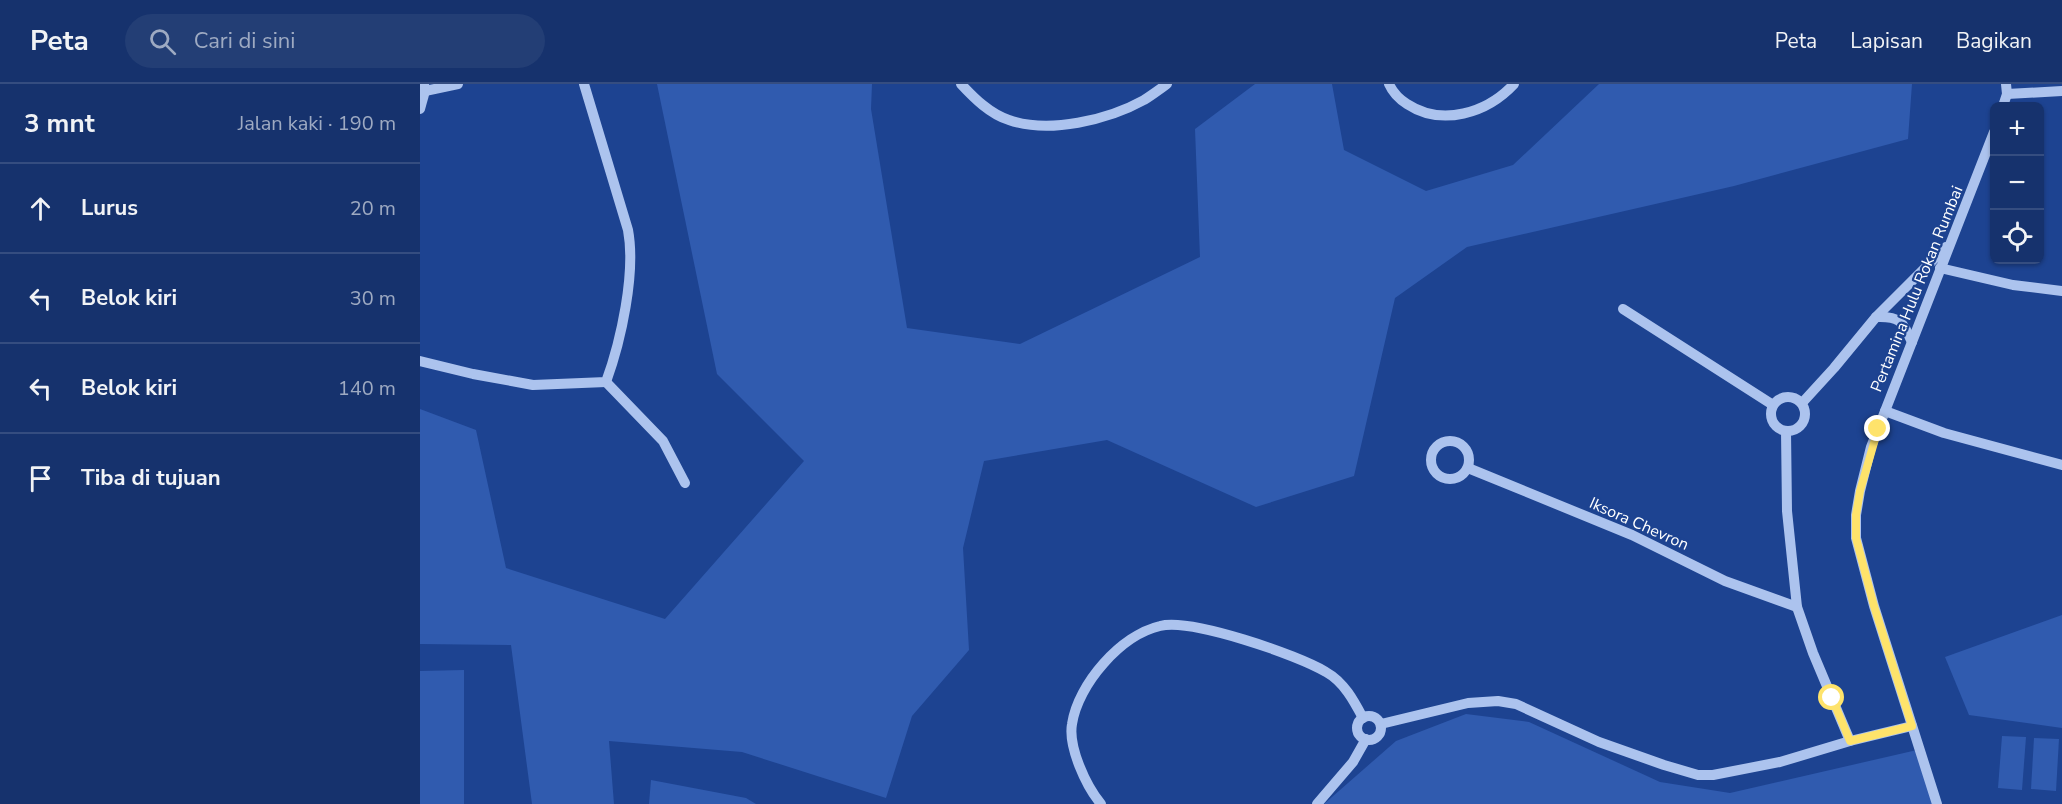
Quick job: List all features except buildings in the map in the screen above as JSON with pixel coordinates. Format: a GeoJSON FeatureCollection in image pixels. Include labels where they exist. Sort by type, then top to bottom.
{"type":"FeatureCollection","features":[{"type":"Feature","properties":{"kind":"street"},"geometry":{"type":"LineString","coordinates":[[420,109],[424,88],[458,84]]}},
{"type":"Feature","properties":{"kind":"street"},"geometry":{"type":"LineString","coordinates":[[584,84],[631,246],[621,332],[606,382]]}},
{"type":"Feature","properties":{"kind":"street"},"geometry":{"type":"LineString","coordinates":[[961,84],[990,111],[1008,120],[1034,126],[1058,126],[1115,112],[1143,100],[1167,84]]}},
{"type":"Feature","properties":{"kind":"street"},"geometry":{"type":"LineString","coordinates":[[1389,84],[1394,93],[1414,108],[1436,116],[1450,117],[1487,104],[1514,84]]}},
{"type":"Feature","properties":{"kind":"street"},"geometry":{"type":"LineString","coordinates":[[2006,89],[2062,91]]}},
{"type":"Feature","properties":{"kind":"street","name":"Pertamina Hulu Rokan Rumbai"},"geometry":{"type":"LineString","coordinates":[[1937,804],[1874,606],[1856,538],[1856,515],[1871,447],[1990,145]]}},
{"type":"Feature","properties":{"kind":"street"},"geometry":{"type":"LineString","coordinates":[[1802,403],[1876,317],[1952,241]]}},
{"type":"Feature","properties":{"kind":"street"},"geometry":{"type":"LineString","coordinates":[[1940,268],[2013,285],[2062,291]]}},
{"type":"Feature","properties":{"kind":"street"},"geometry":{"type":"LineString","coordinates":[[1623,309],[1773,405]]}},
{"type":"Feature","properties":{"kind":"street"},"geometry":{"type":"LineString","coordinates":[[1876,317],[1896,318],[1904,325],[1912,342]]}},
{"type":"Feature","properties":{"kind":"street"},"geometry":{"type":"LineString","coordinates":[[420,361],[533,385],[606,382]]}},
{"type":"Feature","properties":{"kind":"street"},"geometry":{"type":"LineString","coordinates":[[606,382],[663,441],[685,483]]}},
{"type":"Feature","properties":{"kind":"street"},"geometry":{"type":"LineString","coordinates":[[1784,397],[1797,399],[1802,403],[1805,411],[1805,419],[1801,426],[1794,430],[1778,429],[1772,422],[1770,414],[1773,405],[1784,397]]}},
{"type":"Feature","properties":{"kind":"street"},"geometry":{"type":"LineString","coordinates":[[1885,411],[1944,433],[2062,465]]}},
{"type":"Feature","properties":{"kind":"street"},"geometry":{"type":"LineString","coordinates":[[1786,431],[1787,511],[1797,607],[1813,653],[1850,741]]}},
{"type":"Feature","properties":{"kind":"street","name":"Iksora Chevron"},"geometry":{"type":"LineString","coordinates":[[1468,468],[1632,535],[1725,581],[1797,607]]}},
{"type":"Feature","properties":{"kind":"street"},"geometry":{"type":"LineString","coordinates":[[1101,804],[1076,759],[1072,741],[1072,724],[1081,697],[1103,664],[1130,639],[1161,625],[1186,626],[1219,633],[1277,650],[1328,672],[1350,695],[1363,718]]}},
{"type":"Feature","properties":{"kind":"street"},"geometry":{"type":"LineString","coordinates":[[1381,724],[1468,703],[1507,702],[1531,709],[1599,742],[1698,775],[1725,774],[1780,762],[1850,741],[1912,726]]}},
{"type":"Feature","properties":{"kind":"street"},"geometry":{"type":"LineString","coordinates":[[1366,739],[1359,734],[1358,730],[1358,725],[1363,718],[1374,717],[1381,724]]}},
{"type":"Feature","properties":{"kind":"street"},"geometry":{"type":"LineString","coordinates":[[1317,804],[1353,762],[1366,739],[1378,736],[1381,724]]}},
{"type":"Feature","properties":{"kind":"shaded area"},"geometry":{"type":"Polygon","coordinates":[[[657,84],[872,84],[871,109],[907,328],[1020,344],[1200,257],[1195,129],[1255,84],[1332,84],[1344,150],[1426,191],[1513,165],[1599,84],[1912,84],[1908,139],[1734,186],[1467,247],[1395,298],[1354,476],[1256,507],[1107,440],[984,461],[963,548],[969,650],[912,716],[886,798],[742,752],[609,741],[614,804],[532,804],[511,645],[420,644],[420,409],[476,430],[506,568],[665,619],[804,461],[717,374],[657,84]]]}},
{"type":"Feature","properties":{"kind":"shaded area"},"geometry":{"type":"Polygon","coordinates":[[[2062,615],[2062,728],[1969,715],[1945,657],[2062,615]]]}},
{"type":"Feature","properties":{"kind":"shaded area"},"geometry":{"type":"Polygon","coordinates":[[[464,670],[464,804],[420,804],[420,671],[464,670]]]}},
{"type":"Feature","properties":{"kind":"shaded area"},"geometry":{"type":"Polygon","coordinates":[[[1466,714],[1529,722],[1660,782],[1730,793],[1917,750],[1933,804],[1324,804],[1396,741],[1466,714]]]}},
{"type":"Feature","properties":{"kind":"shaded area"},"geometry":{"type":"Polygon","coordinates":[[[2002,736],[2026,737],[2022,790],[1998,788],[2002,736]]]}},
{"type":"Feature","properties":{"kind":"shaded area"},"geometry":{"type":"Polygon","coordinates":[[[2034,738],[2059,739],[2056,791],[2031,789],[2034,738]]]}},
{"type":"Feature","properties":{"kind":"shaded area"},"geometry":{"type":"Polygon","coordinates":[[[651,780],[746,798],[756,804],[649,804],[651,780]]]}},
{"type":"Feature","properties":{"kind":"route"},"geometry":{"type":"LineString","coordinates":[[1832,698],[1850,741],[1912,726],[1874,606],[1856,538],[1856,515],[1860,491],[1878,429]]}}]}
